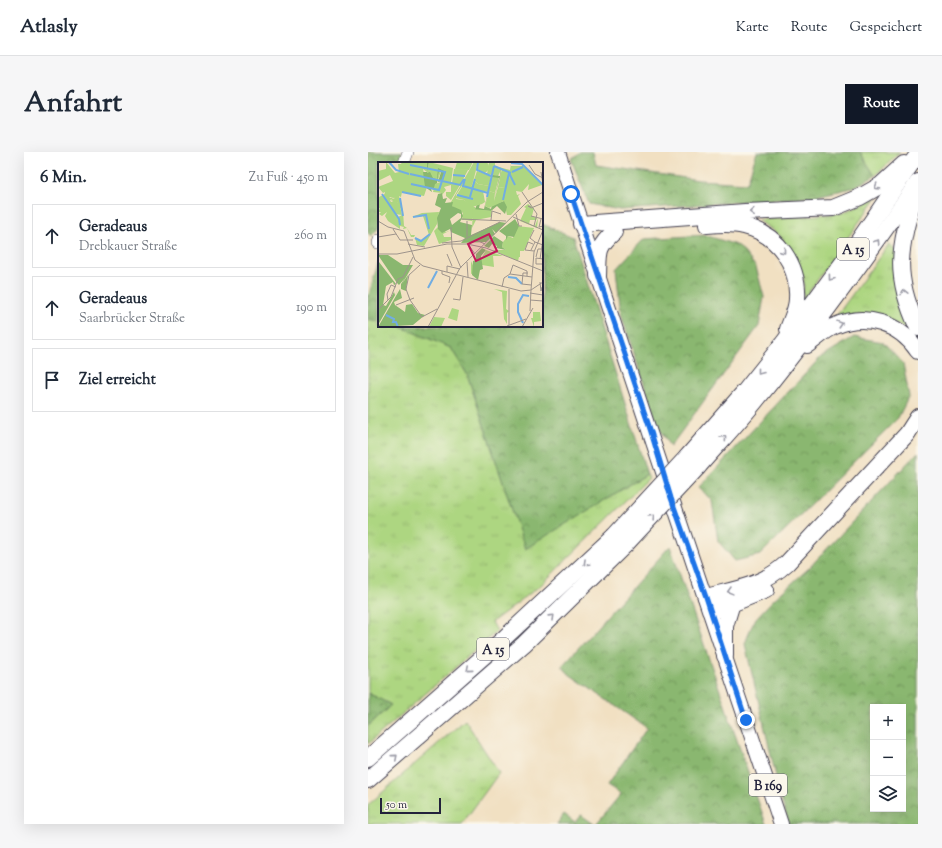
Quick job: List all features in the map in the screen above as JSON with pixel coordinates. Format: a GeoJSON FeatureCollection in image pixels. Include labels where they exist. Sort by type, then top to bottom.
{"type":"FeatureCollection","features":[{"type":"Feature","properties":{"kind":"highway"},"geometry":{"type":"LineString","coordinates":[[583,229],[832,208],[860,197],[881,185],[918,153]]}},
{"type":"Feature","properties":{"kind":"highway","name":"A 15"},"geometry":{"type":"LineString","coordinates":[[693,462],[850,253],[918,153]]}},
{"type":"Feature","properties":{"kind":"highway"},"geometry":{"type":"LineString","coordinates":[[918,183],[905,229],[901,252],[901,273],[904,293],[918,328]]}},
{"type":"Feature","properties":{"kind":"highway","name":"A 15"},"geometry":{"type":"LineString","coordinates":[[368,780],[524,644],[693,462],[757,400],[874,247],[918,183]]}},
{"type":"Feature","properties":{"kind":"highway"},"geometry":{"type":"LineString","coordinates":[[583,229],[614,232],[720,224],[744,226],[761,232],[774,241],[785,253],[794,269],[798,301],[784,342]]}},
{"type":"Feature","properties":{"kind":"highway"},"geometry":{"type":"LineString","coordinates":[[598,276],[599,251],[604,241],[614,232]]}},
{"type":"Feature","properties":{"kind":"highway"},"geometry":{"type":"LineString","coordinates":[[786,363],[830,329],[854,320],[870,320],[886,324],[900,332],[912,342],[918,352]]}},
{"type":"Feature","properties":{"kind":"highway"},"geometry":{"type":"LineString","coordinates":[[708,605],[764,580],[776,573],[907,434],[918,417]]}},
{"type":"Feature","properties":{"kind":"highway"},"geometry":{"type":"LineString","coordinates":[[708,605],[732,603],[768,589],[783,580],[918,436]]}},
{"type":"Feature","properties":{"kind":"highway","name":"A 15"},"geometry":{"type":"LineString","coordinates":[[368,758],[619,540]]}},
{"type":"Feature","properties":{"kind":"highway"},"geometry":{"type":"LineString","coordinates":[[725,656],[725,626],[732,603]]}},
{"type":"Feature","properties":{"kind":"main road","name":"B 169"},"geometry":{"type":"LineString","coordinates":[[558,152],[651,432],[671,498],[781,824]]}},
{"type":"Feature","properties":{"kind":"street"},"geometry":{"type":"LineString","coordinates":[[404,162],[408,152]]}},
{"type":"Feature","properties":{"kind":"green space"},"geometry":{"type":"Polygon","coordinates":[[[368,152],[402,152],[399,162],[378,162],[378,228],[371,236],[368,233],[368,152]]]}},
{"type":"Feature","properties":{"kind":"green space"},"geometry":{"type":"Polygon","coordinates":[[[580,152],[593,152],[596,165],[699,180],[747,183],[757,152],[860,152],[875,176],[852,188],[812,197],[620,210],[589,204],[571,159],[580,152]]]}},
{"type":"Feature","properties":{"kind":"green space"},"geometry":{"type":"Polygon","coordinates":[[[860,152],[900,152],[875,176],[860,152]]]}},
{"type":"Feature","properties":{"kind":"green space"},"geometry":{"type":"Polygon","coordinates":[[[877,197],[803,300],[804,280],[798,264],[779,235],[758,220],[842,213],[877,197]]]}},
{"type":"Feature","properties":{"kind":"green space"},"geometry":{"type":"Polygon","coordinates":[[[543,224],[573,237],[647,474],[525,549],[467,374],[451,348],[401,327],[543,327],[543,224]]]}},
{"type":"Feature","properties":{"kind":"green space"},"geometry":{"type":"Polygon","coordinates":[[[705,235],[739,246],[756,267],[764,297],[759,326],[670,447],[658,426],[621,314],[616,269],[644,239],[705,235]]]}},
{"type":"Feature","properties":{"kind":"green space"},"geometry":{"type":"Polygon","coordinates":[[[889,244],[896,250],[910,329],[868,314],[835,318],[889,244]]]}},
{"type":"Feature","properties":{"kind":"green space"},"geometry":{"type":"Polygon","coordinates":[[[378,263],[378,321],[368,319],[368,298],[378,263]]]}},
{"type":"Feature","properties":{"kind":"green space"},"geometry":{"type":"Polygon","coordinates":[[[368,319],[378,321],[378,327],[401,327],[451,348],[467,374],[525,548],[647,474],[649,478],[541,585],[492,622],[497,631],[368,744],[368,726],[391,705],[368,693],[368,319]]]}},
{"type":"Feature","properties":{"kind":"green space"},"geometry":{"type":"Polygon","coordinates":[[[854,337],[883,342],[903,363],[909,396],[898,418],[760,555],[735,561],[718,541],[712,501],[699,487],[821,357],[854,337]]]}},
{"type":"Feature","properties":{"kind":"green space"},"geometry":{"type":"Polygon","coordinates":[[[918,452],[918,824],[789,824],[782,802],[745,644],[756,618],[773,600],[808,569],[918,452]]]}},
{"type":"Feature","properties":{"kind":"green space"},"geometry":{"type":"Polygon","coordinates":[[[670,546],[766,824],[596,824],[621,794],[607,785],[647,728],[569,674],[562,666],[670,546]]]}},
{"type":"Feature","properties":{"kind":"green space"},"geometry":{"type":"Polygon","coordinates":[[[368,693],[391,705],[368,726],[368,693]]]}},
{"type":"Feature","properties":{"kind":"green space"},"geometry":{"type":"Polygon","coordinates":[[[465,720],[499,773],[462,824],[368,824],[368,805],[465,720]]]}},
{"type":"Feature","properties":{"kind":"green space"},"geometry":{"type":"Polygon","coordinates":[[[564,814],[575,822],[581,815],[594,824],[557,824],[564,814]]]}},
{"type":"Feature","properties":{"kind":"route"},"geometry":{"type":"LineString","coordinates":[[571,194],[746,720]]}}]}
